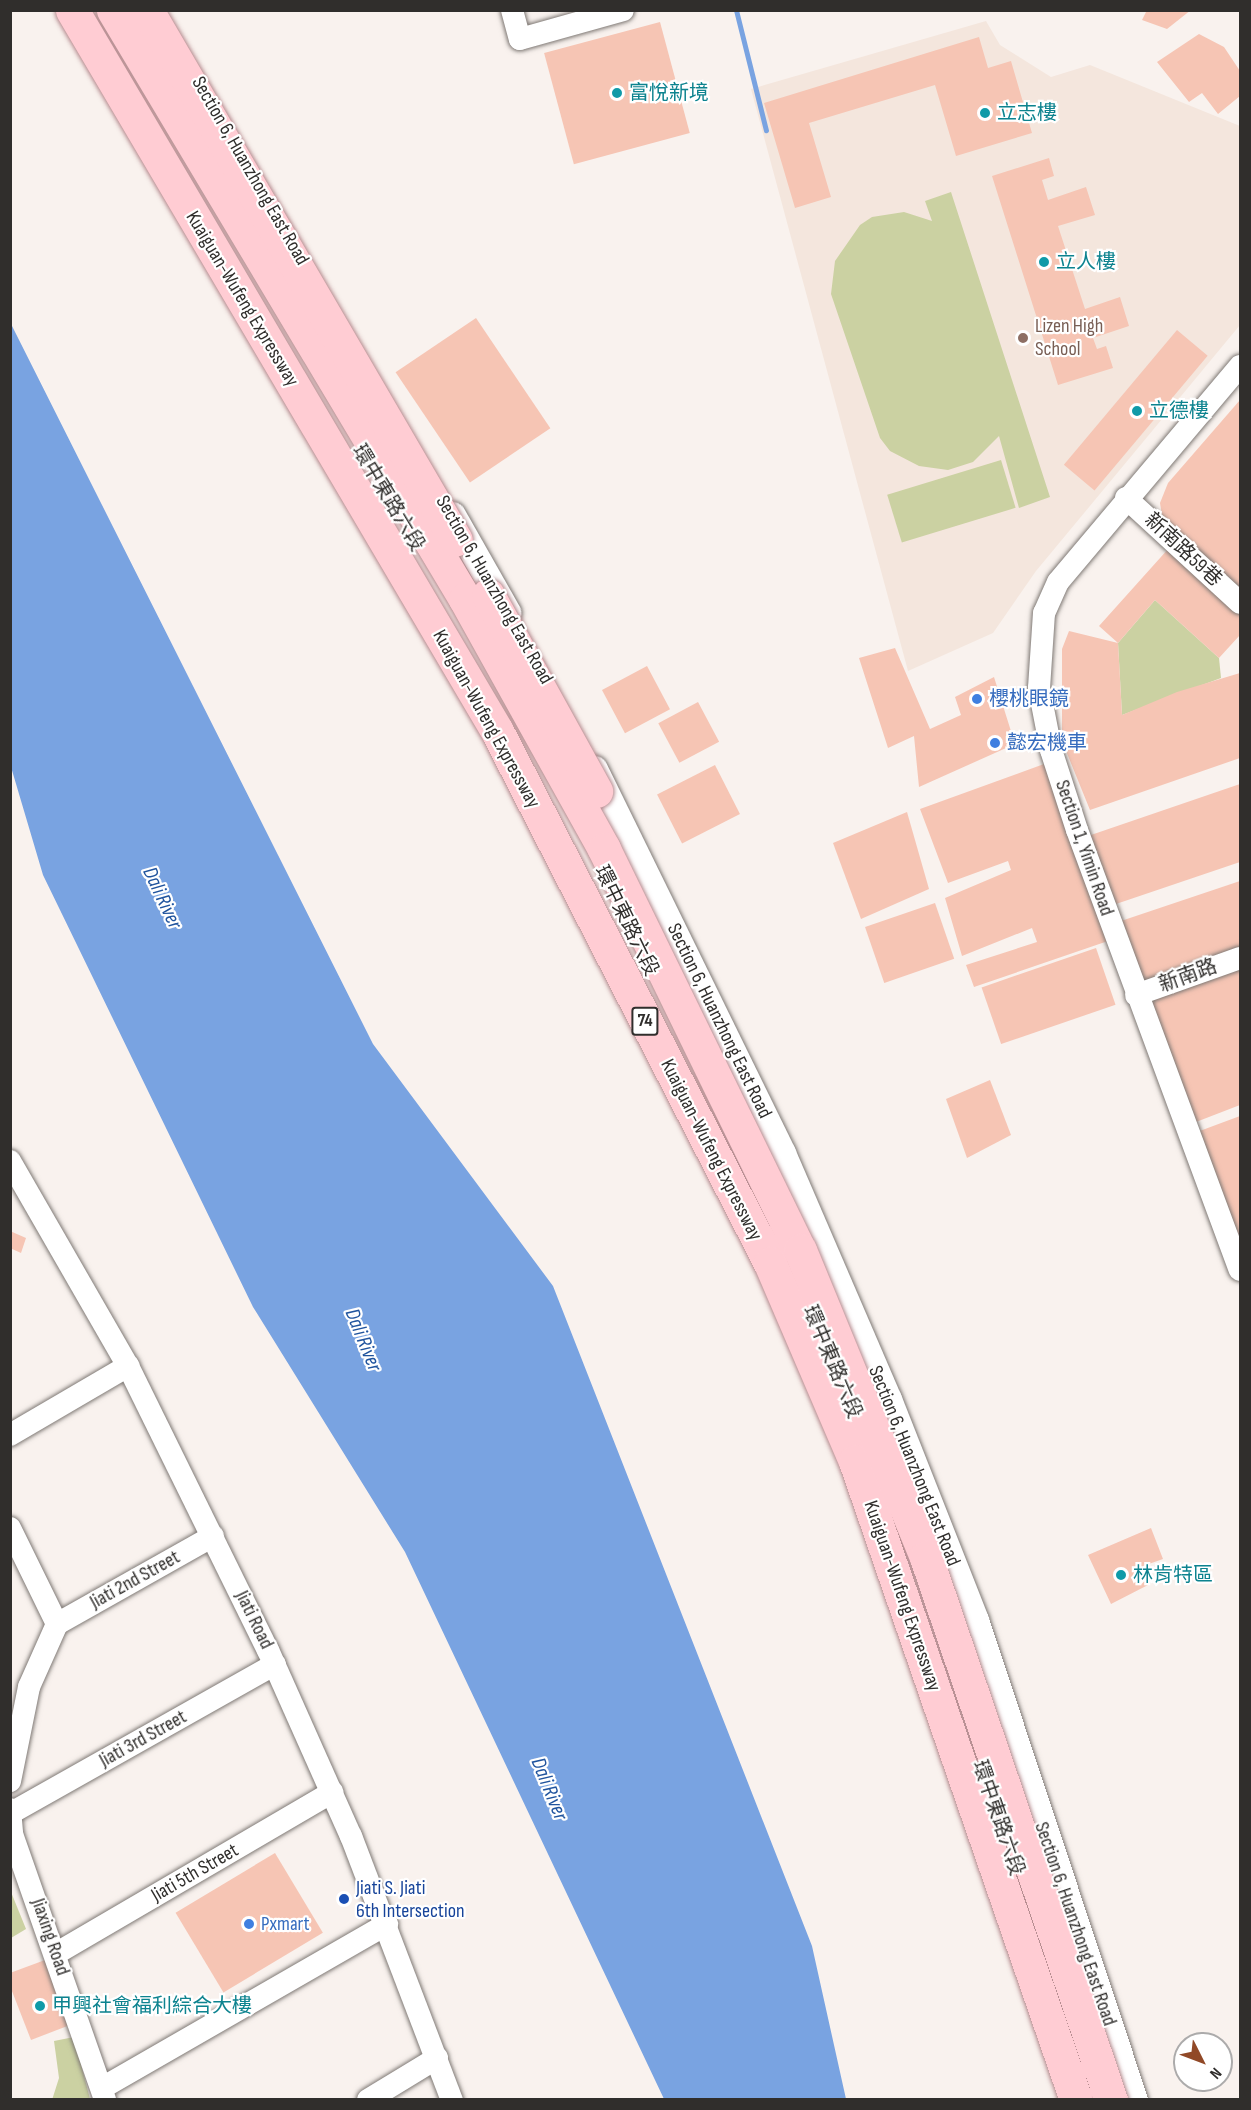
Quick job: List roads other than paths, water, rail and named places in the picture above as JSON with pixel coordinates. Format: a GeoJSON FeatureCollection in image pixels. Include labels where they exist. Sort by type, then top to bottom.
{"type":"FeatureCollection","features":[{"type":"Feature","properties":{"kind":"highway","name":"Kuaiguan-Wufeng Expressway"},"geometry":{"type":"LineString","coordinates":[[72,10],[497,731],[770,1263],[855,1461],[1076,2100]]}},
{"type":"Feature","properties":{"kind":"highway","name":"Kuaiguan-Wufeng Expressway"},"geometry":{"type":"LineString","coordinates":[[113,10],[465,599],[604,849],[800,1250],[926,1557],[1111,2100]]}},
{"type":"Feature","properties":{"kind":"highway"},"geometry":{"type":"LineString","coordinates":[[147,10],[556,712],[653,903],[672,958],[678,1004]]}},
{"type":"Feature","properties":{"kind":"street","name":"環中東路六段"},"geometry":{"type":"LineString","coordinates":[[97,10],[455,609],[593,854],[791,1265],[873,1461],[1094,2100]]}},
{"type":"Feature","properties":{"kind":"street","name":"Section 6, Huanzhong East Road"},"geometry":{"type":"LineString","coordinates":[[157,10],[577,736],[782,1153],[888,1400],[975,1620],[1134,2100]]}},
{"type":"Feature","properties":{"kind":"street"},"geometry":{"type":"LineString","coordinates":[[512,10],[520,39],[623,10]]}},
{"type":"Feature","properties":{"kind":"street","name":"Section 1, Yimin Road"},"geometry":{"type":"LineString","coordinates":[[1240,366],[1126,498],[1058,582],[1044,613],[1039,688],[1051,750],[1077,830],[1136,995],[1192,1130],[1240,1270]]}},
{"type":"Feature","properties":{"kind":"street","name":"新南路59巷"},"geometry":{"type":"LineString","coordinates":[[1126,498],[1240,603]]}},
{"type":"Feature","properties":{"kind":"street"},"geometry":{"type":"LineString","coordinates":[[540,759],[577,736]]}},
{"type":"Feature","properties":{"kind":"street","name":"新南路"},"geometry":{"type":"LineString","coordinates":[[1136,995],[1240,958]]}},
{"type":"Feature","properties":{"kind":"street","name":"Jiati Road"},"geometry":{"type":"LineString","coordinates":[[10,1161],[128,1366],[275,1664],[387,1924],[452,2100]]}},
{"type":"Feature","properties":{"kind":"street"},"geometry":{"type":"LineString","coordinates":[[10,1435],[128,1366]]}},
{"type":"Feature","properties":{"kind":"street"},"geometry":{"type":"LineString","coordinates":[[10,1528],[57,1624],[29,1687],[10,1781]]}},
{"type":"Feature","properties":{"kind":"street","name":"Jiati 2nd Street"},"geometry":{"type":"LineString","coordinates":[[57,1624],[213,1536]]}},
{"type":"Feature","properties":{"kind":"street","name":"Jiati 3rd Street"},"geometry":{"type":"LineString","coordinates":[[11,1811],[275,1664]]}},
{"type":"Feature","properties":{"kind":"street","name":"Jiati 5th Street"},"geometry":{"type":"LineString","coordinates":[[57,1953],[332,1792]]}},
{"type":"Feature","properties":{"kind":"street","name":"Jiaxing Road"},"geometry":{"type":"LineString","coordinates":[[11,1811],[12,1834],[57,1953],[103,2094]]}},
{"type":"Feature","properties":{"kind":"street","name":"Section 6, Huanzhong East Road"},"geometry":{"type":"LineString","coordinates":[[1025,1896],[1040,1998],[1065,2100]]}},
{"type":"Feature","properties":{"kind":"street"},"geometry":{"type":"LineString","coordinates":[[103,2094],[387,1924]]}},
{"type":"Feature","properties":{"kind":"street"},"geometry":{"type":"LineString","coordinates":[[368,2100],[437,2058]]}},
{"type":"Feature","properties":{"kind":"water","name":"Dali River"},"geometry":{"type":"Polygon","coordinates":[[[10,322],[373,1044],[553,1286],[812,1946],[846,2099],[664,2099],[405,1552],[253,1307],[43,875],[11,767],[10,322]]]}},
{"type":"Feature","properties":{"kind":"waterway"},"geometry":{"type":"LineString","coordinates":[[736,10],[766,130]]}},
{"type":"Feature","properties":{"kind":"place","name":"富悅新境"},"geometry":{"type":"Point","coordinates":[617,93]}},
{"type":"Feature","properties":{"kind":"place","name":"立志樓"},"geometry":{"type":"Point","coordinates":[985,113]}},
{"type":"Feature","properties":{"kind":"place","name":"立人樓"},"geometry":{"type":"Point","coordinates":[1044,262]}},
{"type":"Feature","properties":{"kind":"place","name":"Lizen High School"},"geometry":{"type":"Point","coordinates":[1023,338]}},
{"type":"Feature","properties":{"kind":"place","name":"立德樓"},"geometry":{"type":"Point","coordinates":[1137,411]}},
{"type":"Feature","properties":{"kind":"place","name":"櫻桃眼鏡"},"geometry":{"type":"Point","coordinates":[977,699]}},
{"type":"Feature","properties":{"kind":"place","name":"懿宏機車"},"geometry":{"type":"Point","coordinates":[995,743]}},
{"type":"Feature","properties":{"kind":"place","name":"林肯特區"},"geometry":{"type":"Point","coordinates":[1121,1575]}},
{"type":"Feature","properties":{"kind":"place","name":"Jiati S. Jiati 6th Intersection"},"geometry":{"type":"Point","coordinates":[344,1899]}},
{"type":"Feature","properties":{"kind":"place","name":"Pxmart"},"geometry":{"type":"Point","coordinates":[249,1924]}},
{"type":"Feature","properties":{"kind":"place","name":"甲興社會福利綜合大樓"},"geometry":{"type":"Point","coordinates":[40,2006]}}]}
